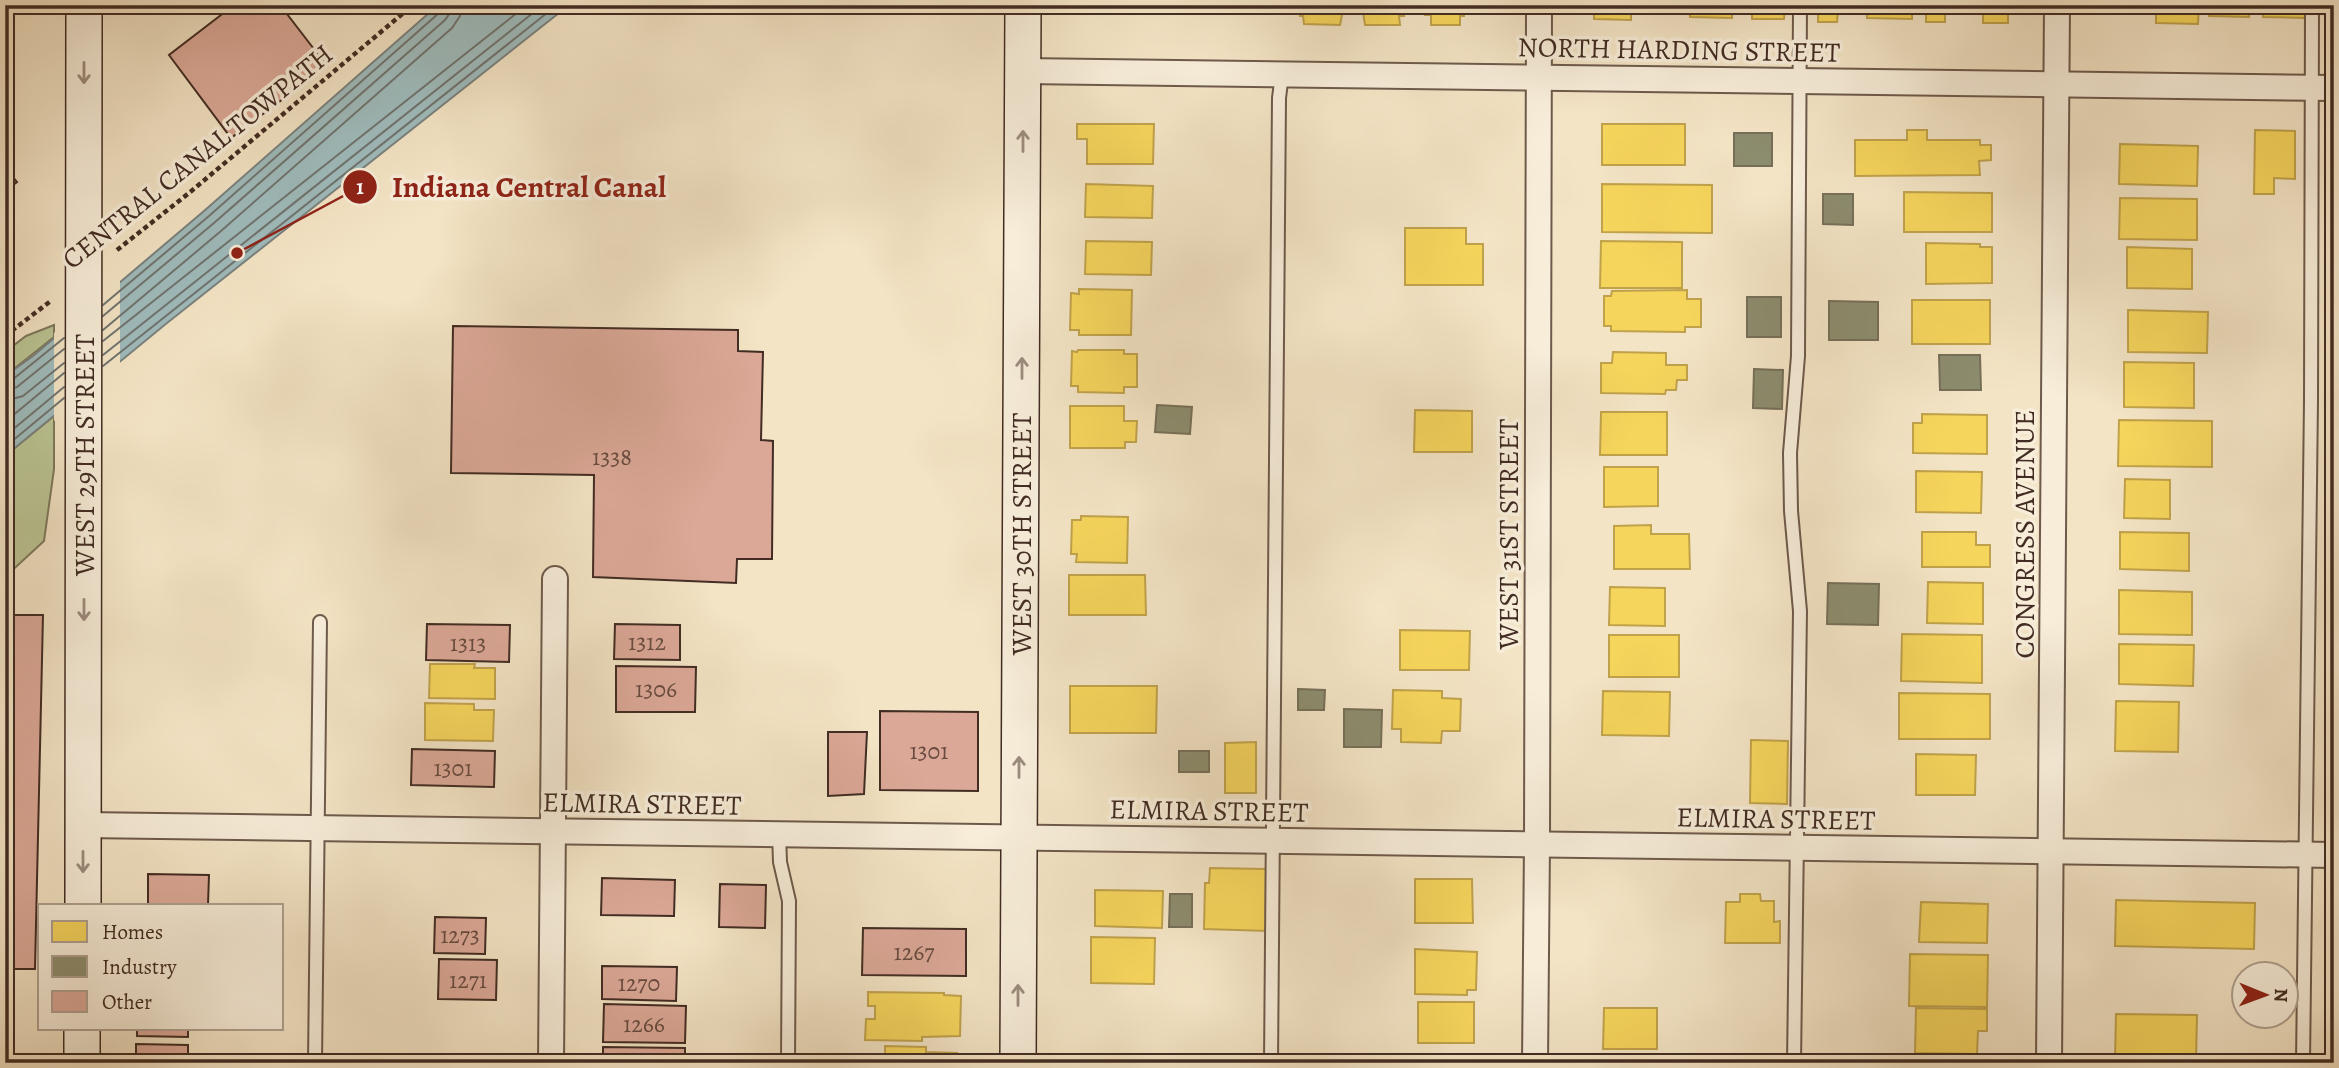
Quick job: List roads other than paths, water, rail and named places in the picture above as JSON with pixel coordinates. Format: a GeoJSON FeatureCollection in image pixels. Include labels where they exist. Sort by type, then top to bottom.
{"type":"FeatureCollection","features":[{"type":"Feature","properties":{"kind":"main road","name":"WEST 29TH STREET"},"geometry":{"type":"LineString","coordinates":[[83,904],[84,5]]}},
{"type":"Feature","properties":{"kind":"main road","name":"WEST 30TH STREET"},"geometry":{"type":"LineString","coordinates":[[1018,1063],[1023,5]]}},
{"type":"Feature","properties":{"kind":"main road"},"geometry":{"type":"LineString","coordinates":[[82,1030],[82,1063]]}},
{"type":"Feature","properties":{"kind":"street","name":"WEST 31ST STREET"},"geometry":{"type":"LineString","coordinates":[[1535,1063],[1538,844],[1539,5]]}},
{"type":"Feature","properties":{"kind":"street","name":"CONGRESS AVENUE"},"geometry":{"type":"LineString","coordinates":[[2049,1063],[2057,5]]}},
{"type":"Feature","properties":{"kind":"street","name":"NORTH HARDING STREET"},"geometry":{"type":"LineString","coordinates":[[1023,71],[2322,88]]}},
{"type":"Feature","properties":{"kind":"street"},"geometry":{"type":"LineString","coordinates":[[551,1063],[555,579]]}},
{"type":"Feature","properties":{"kind":"street","name":"ELMIRA STREET"},"geometry":{"type":"LineString","coordinates":[[83,825],[2334,855]]}},
{"type":"Feature","properties":{"kind":"lane"},"geometry":{"type":"LineString","coordinates":[[1794,1063],[1800,611],[1791,511],[1790,453],[1798,356],[1800,5]]}},
{"type":"Feature","properties":{"kind":"lane"},"geometry":{"type":"LineString","coordinates":[[2303,1063],[2311,428],[2322,88],[2312,5]]}},
{"type":"Feature","properties":{"kind":"lane"},"geometry":{"type":"LineString","coordinates":[[1271,1063],[1279,98],[1282,74]]}},
{"type":"Feature","properties":{"kind":"lane"},"geometry":{"type":"LineString","coordinates":[[314,1063],[320,622]]}},
{"type":"Feature","properties":{"kind":"lane"},"geometry":{"type":"LineString","coordinates":[[779,834],[780,862],[789,901],[788,1063]]}},
{"type":"Feature","properties":{"kind":"water"},"geometry":{"type":"Polygon","coordinates":[[[438,5],[569,5],[167,323],[5,456],[5,376],[33,356],[204,211],[438,5]]]}},
{"type":"Feature","properties":{"kind":"place","name":"Indiana Central Canal"},"geometry":{"type":"Point","coordinates":[237,253]}}]}
